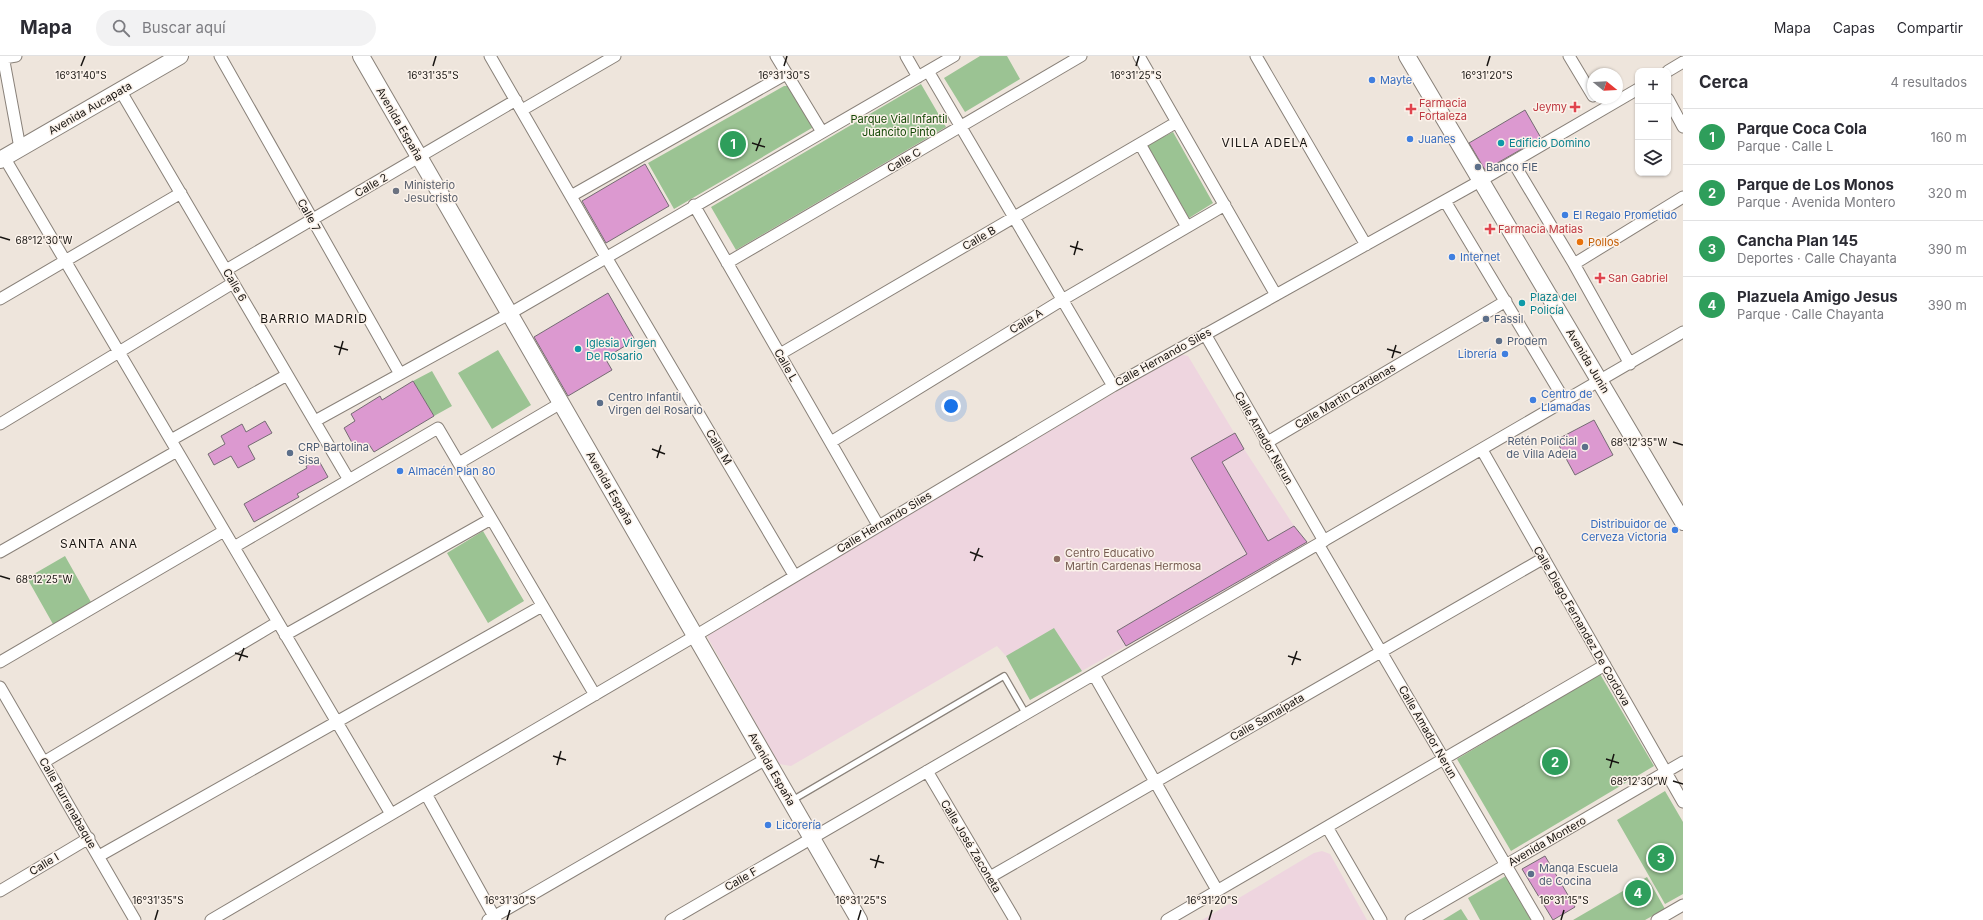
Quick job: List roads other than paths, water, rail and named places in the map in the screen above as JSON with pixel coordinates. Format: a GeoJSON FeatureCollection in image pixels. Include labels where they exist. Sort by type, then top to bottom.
{"type":"FeatureCollection","features":[{"type":"Feature","properties":{"kind":"street"},"geometry":{"type":"LineString","coordinates":[[16,56],[3,57],[20,148]]}},
{"type":"Feature","properties":{"kind":"street","name":"Avenida Aucapata"},"geometry":{"type":"LineString","coordinates":[[2,159],[180,56]]}},
{"type":"Feature","properties":{"kind":"street","name":"Calle 7"},"geometry":{"type":"LineString","coordinates":[[220,56],[400,374]]}},
{"type":"Feature","properties":{"kind":"street","name":"Avenida España"},"geometry":{"type":"LineString","coordinates":[[361,56],[766,760],[860,920]]}},
{"type":"Feature","properties":{"kind":"street","name":"Calle M"},"geometry":{"type":"LineString","coordinates":[[490,56],[606,257],[794,575]]}},
{"type":"Feature","properties":{"kind":"street","name":"Calle 2"},"geometry":{"type":"LineString","coordinates":[[226,270],[419,156],[615,56]]}},
{"type":"Feature","properties":{"kind":"street"},"geometry":{"type":"LineString","coordinates":[[776,56],[822,132]]}},
{"type":"Feature","properties":{"kind":"street"},"geometry":{"type":"LineString","coordinates":[[906,56],[923,74],[960,127],[1112,386]]}},
{"type":"Feature","properties":{"kind":"street"},"geometry":{"type":"LineString","coordinates":[[315,421],[509,314],[954,56]]}},
{"type":"Feature","properties":{"kind":"street","name":"Calle C"},"geometry":{"type":"LineString","coordinates":[[727,263],[1082,56]]}},
{"type":"Feature","properties":{"kind":"street"},"geometry":{"type":"LineString","coordinates":[[1139,56],[1276,295]]}},
{"type":"Feature","properties":{"kind":"street"},"geometry":{"type":"LineString","coordinates":[[1256,56],[1366,245]]}},
{"type":"Feature","properties":{"kind":"street","name":"Avenida Junin"},"geometry":{"type":"LineString","coordinates":[[1408,56],[1480,181],[1683,522]]}},
{"type":"Feature","properties":{"kind":"street"},"geometry":{"type":"LineString","coordinates":[[1569,56],[1587,86]]}},
{"type":"Feature","properties":{"kind":"street"},"geometry":{"type":"LineString","coordinates":[[1671,69],[1683,62]]}},
{"type":"Feature","properties":{"kind":"street"},"geometry":{"type":"LineString","coordinates":[[571,196],[786,74]]}},
{"type":"Feature","properties":{"kind":"street","name":"Calle 6"},"geometry":{"type":"LineString","coordinates":[[120,90],[349,480]]}},
{"type":"Feature","properties":{"kind":"street","name":"Calle Hernando Siles"},"geometry":{"type":"LineString","coordinates":[[211,920],[695,636],[794,575],[1112,386],[1445,201],[1635,91]]}},
{"type":"Feature","properties":{"kind":"street"},"geometry":{"type":"LineString","coordinates":[[1598,104],[1601,110]]}},
{"type":"Feature","properties":{"kind":"street"},"geometry":{"type":"LineString","coordinates":[[1671,104],[1683,127]]}},
{"type":"Feature","properties":{"kind":"street","name":"Calle B"},"geometry":{"type":"LineString","coordinates":[[780,354],[1177,122]]}},
{"type":"Feature","properties":{"kind":"street"},"geometry":{"type":"LineString","coordinates":[[1140,144],[1187,227]]}},
{"type":"Feature","properties":{"kind":"street"},"geometry":{"type":"LineString","coordinates":[[2,159],[119,351],[391,814]]}},
{"type":"Feature","properties":{"kind":"street"},"geometry":{"type":"LineString","coordinates":[[1513,162],[1574,264],[1630,364]]}},
{"type":"Feature","properties":{"kind":"street"},"geometry":{"type":"LineString","coordinates":[[0,299],[181,193]]}},
{"type":"Feature","properties":{"kind":"street"},"geometry":{"type":"LineString","coordinates":[[1574,264],[1683,197]]}},
{"type":"Feature","properties":{"kind":"street"},"geometry":{"type":"LineString","coordinates":[[1445,201],[1565,402]]}},
{"type":"Feature","properties":{"kind":"street","name":"Calle A"},"geometry":{"type":"LineString","coordinates":[[831,442],[1062,300],[1225,205]]}},
{"type":"Feature","properties":{"kind":"street","name":"Calle L"},"geometry":{"type":"LineString","coordinates":[[694,206],[878,525]]}},
{"type":"Feature","properties":{"kind":"street"},"geometry":{"type":"LineString","coordinates":[[0,424],[233,283]]}},
{"type":"Feature","properties":{"kind":"street","name":"Calle Martin Cardenas"},"geometry":{"type":"LineString","coordinates":[[1266,443],[1506,301]]}},
{"type":"Feature","properties":{"kind":"street","name":"Calle F"},"geometry":{"type":"LineString","coordinates":[[671,920],[1565,402],[1683,332]]}},
{"type":"Feature","properties":{"kind":"street","name":"Calle Amador Nerun"},"geometry":{"type":"LineString","coordinates":[[1204,334],[1381,651],[1538,920]]}},
{"type":"Feature","properties":{"kind":"street"},"geometry":{"type":"LineString","coordinates":[[171,440],[287,375]]}},
{"type":"Feature","properties":{"kind":"street"},"geometry":{"type":"LineString","coordinates":[[459,463],[561,403]]}},
{"type":"Feature","properties":{"kind":"street"},"geometry":{"type":"LineString","coordinates":[[234,547],[438,428],[595,695]]}},
{"type":"Feature","properties":{"kind":"street","name":"Calle Diego Fernandez De Cordova"},"geometry":{"type":"LineString","coordinates":[[1482,450],[1683,802]]}},
{"type":"Feature","properties":{"kind":"street"},"geometry":{"type":"LineString","coordinates":[[0,552],[177,451]]}},
{"type":"Feature","properties":{"kind":"street"},"geometry":{"type":"LineString","coordinates":[[285,635],[491,519]]}},
{"type":"Feature","properties":{"kind":"street"},"geometry":{"type":"LineString","coordinates":[[0,662],[224,531]]}},
{"type":"Feature","properties":{"kind":"street","name":"Calle Samaipata"},"geometry":{"type":"LineString","coordinates":[[990,877],[1544,558]]}},
{"type":"Feature","properties":{"kind":"street"},"geometry":{"type":"LineString","coordinates":[[99,856],[542,606]]}},
{"type":"Feature","properties":{"kind":"street"},"geometry":{"type":"LineString","coordinates":[[44,762],[278,622]]}},
{"type":"Feature","properties":{"kind":"street"},"geometry":{"type":"LineString","coordinates":[[1167,920],[1605,665]]}},
{"type":"Feature","properties":{"kind":"street"},"geometry":{"type":"LineString","coordinates":[[1094,675],[1217,890]]}},
{"type":"Feature","properties":{"kind":"street","name":"Calle Rurrenabaque"},"geometry":{"type":"LineString","coordinates":[[0,686],[135,920]]}},
{"type":"Feature","properties":{"kind":"street"},"geometry":{"type":"LineString","coordinates":[[426,794],[493,919],[766,760]]}},
{"type":"Feature","properties":{"kind":"street","name":"Avenida Montero"},"geometry":{"type":"LineString","coordinates":[[1412,920],[1683,762]]}},
{"type":"Feature","properties":{"kind":"street","name":"Calle José Zaconeta"},"geometry":{"type":"LineString","coordinates":[[927,771],[1015,920]]}},
{"type":"Feature","properties":{"kind":"street"},"geometry":{"type":"LineString","coordinates":[[1327,827],[1381,920]]}},
{"type":"Feature","properties":{"kind":"street","name":"Calle I"},"geometry":{"type":"LineString","coordinates":[[0,891],[89,838]]}},
{"type":"Feature","properties":{"kind":"street"},"geometry":{"type":"LineString","coordinates":[[1657,920],[1683,904]]}},
{"type":"Feature","properties":{"kind":"lane"},"geometry":{"type":"LineString","coordinates":[[790,801],[1004,676],[1026,714]]}},
{"type":"Feature","properties":{"kind":"place","name":"Mayte"},"geometry":{"type":"Point","coordinates":[1372,80]}},
{"type":"Feature","properties":{"kind":"place","name":"Jeymy"},"geometry":{"type":"Point","coordinates":[1575,107]}},
{"type":"Feature","properties":{"kind":"place","name":"Farmacia Fortaleza"},"geometry":{"type":"Point","coordinates":[1411,109]}},
{"type":"Feature","properties":{"kind":"place","name":"Juanes"},"geometry":{"type":"Point","coordinates":[1410,139]}},
{"type":"Feature","properties":{"kind":"place","name":"Edificio Domino"},"geometry":{"type":"Point","coordinates":[1501,143]}},
{"type":"Feature","properties":{"kind":"place","name":"Parque Coca Cola"},"geometry":{"type":"Point","coordinates":[733,144]}},
{"type":"Feature","properties":{"kind":"place","name":"Banco FIE"},"geometry":{"type":"Point","coordinates":[1478,167]}},
{"type":"Feature","properties":{"kind":"place","name":"Ministerio Jesucristo"},"geometry":{"type":"Point","coordinates":[396,191]}},
{"type":"Feature","properties":{"kind":"place","name":"El Regalo Prometido"},"geometry":{"type":"Point","coordinates":[1565,215]}},
{"type":"Feature","properties":{"kind":"place","name":"Farmacia Matias"},"geometry":{"type":"Point","coordinates":[1490,229]}},
{"type":"Feature","properties":{"kind":"place","name":"Pollos"},"geometry":{"type":"Point","coordinates":[1580,242]}},
{"type":"Feature","properties":{"kind":"place","name":"Internet"},"geometry":{"type":"Point","coordinates":[1452,257]}},
{"type":"Feature","properties":{"kind":"place","name":"San Gabriel"},"geometry":{"type":"Point","coordinates":[1600,278]}},
{"type":"Feature","properties":{"kind":"place","name":"Plaza del Policía"},"geometry":{"type":"Point","coordinates":[1522,303]}},
{"type":"Feature","properties":{"kind":"place","name":"Fassil"},"geometry":{"type":"Point","coordinates":[1486,319]}},
{"type":"Feature","properties":{"kind":"place","name":"Prodem"},"geometry":{"type":"Point","coordinates":[1499,341]}},
{"type":"Feature","properties":{"kind":"place","name":"Iglesia Virgen De Rosario"},"geometry":{"type":"Point","coordinates":[578,349]}},
{"type":"Feature","properties":{"kind":"place","name":"Librería"},"geometry":{"type":"Point","coordinates":[1505,354]}},
{"type":"Feature","properties":{"kind":"place","name":"Centro de Llamadas"},"geometry":{"type":"Point","coordinates":[1533,400]}},
{"type":"Feature","properties":{"kind":"place","name":"Centro Infantil Virgen del Rosario"},"geometry":{"type":"Point","coordinates":[600,403]}},
{"type":"Feature","properties":{"kind":"place","name":"Retén Policial de Villa Adela"},"geometry":{"type":"Point","coordinates":[1585,447]}},
{"type":"Feature","properties":{"kind":"place","name":"CRP Bartolina Sisa"},"geometry":{"type":"Point","coordinates":[290,453]}},
{"type":"Feature","properties":{"kind":"place","name":"Almacén Plan 80"},"geometry":{"type":"Point","coordinates":[400,471]}},
{"type":"Feature","properties":{"kind":"place","name":"Distribuidor de Cerveza Victoria"},"geometry":{"type":"Point","coordinates":[1675,530]}},
{"type":"Feature","properties":{"kind":"place","name":"Centro Educativo Martín Cardenas Hermosa"},"geometry":{"type":"Point","coordinates":[1057,559]}},
{"type":"Feature","properties":{"kind":"place","name":"Parque de Los Monos"},"geometry":{"type":"Point","coordinates":[1555,762]}},
{"type":"Feature","properties":{"kind":"place","name":"Licorería"},"geometry":{"type":"Point","coordinates":[768,825]}},
{"type":"Feature","properties":{"kind":"place","name":"Cancha Plan 145"},"geometry":{"type":"Point","coordinates":[1661,858]}},
{"type":"Feature","properties":{"kind":"place","name":"Manqa Escuela de Cocina"},"geometry":{"type":"Point","coordinates":[1531,874]}},
{"type":"Feature","properties":{"kind":"place","name":"Plazuela Amigo Jesus"},"geometry":{"type":"Point","coordinates":[1638,893]}},
{"type":"Feature","properties":{"kind":"district","name":"VILLA ADELA"},"geometry":{"type":"Point","coordinates":[1265,142]}},
{"type":"Feature","properties":{"kind":"district","name":"BARRIO MADRID"},"geometry":{"type":"Point","coordinates":[314,318]}},
{"type":"Feature","properties":{"kind":"district","name":"SANTA ANA"},"geometry":{"type":"Point","coordinates":[99,543]}},
{"type":"Feature","properties":{"kind":"park label","name":"Parque Vial Infantil Juancito Pinto"},"geometry":{"type":"Point","coordinates":[899,125]}}]}
